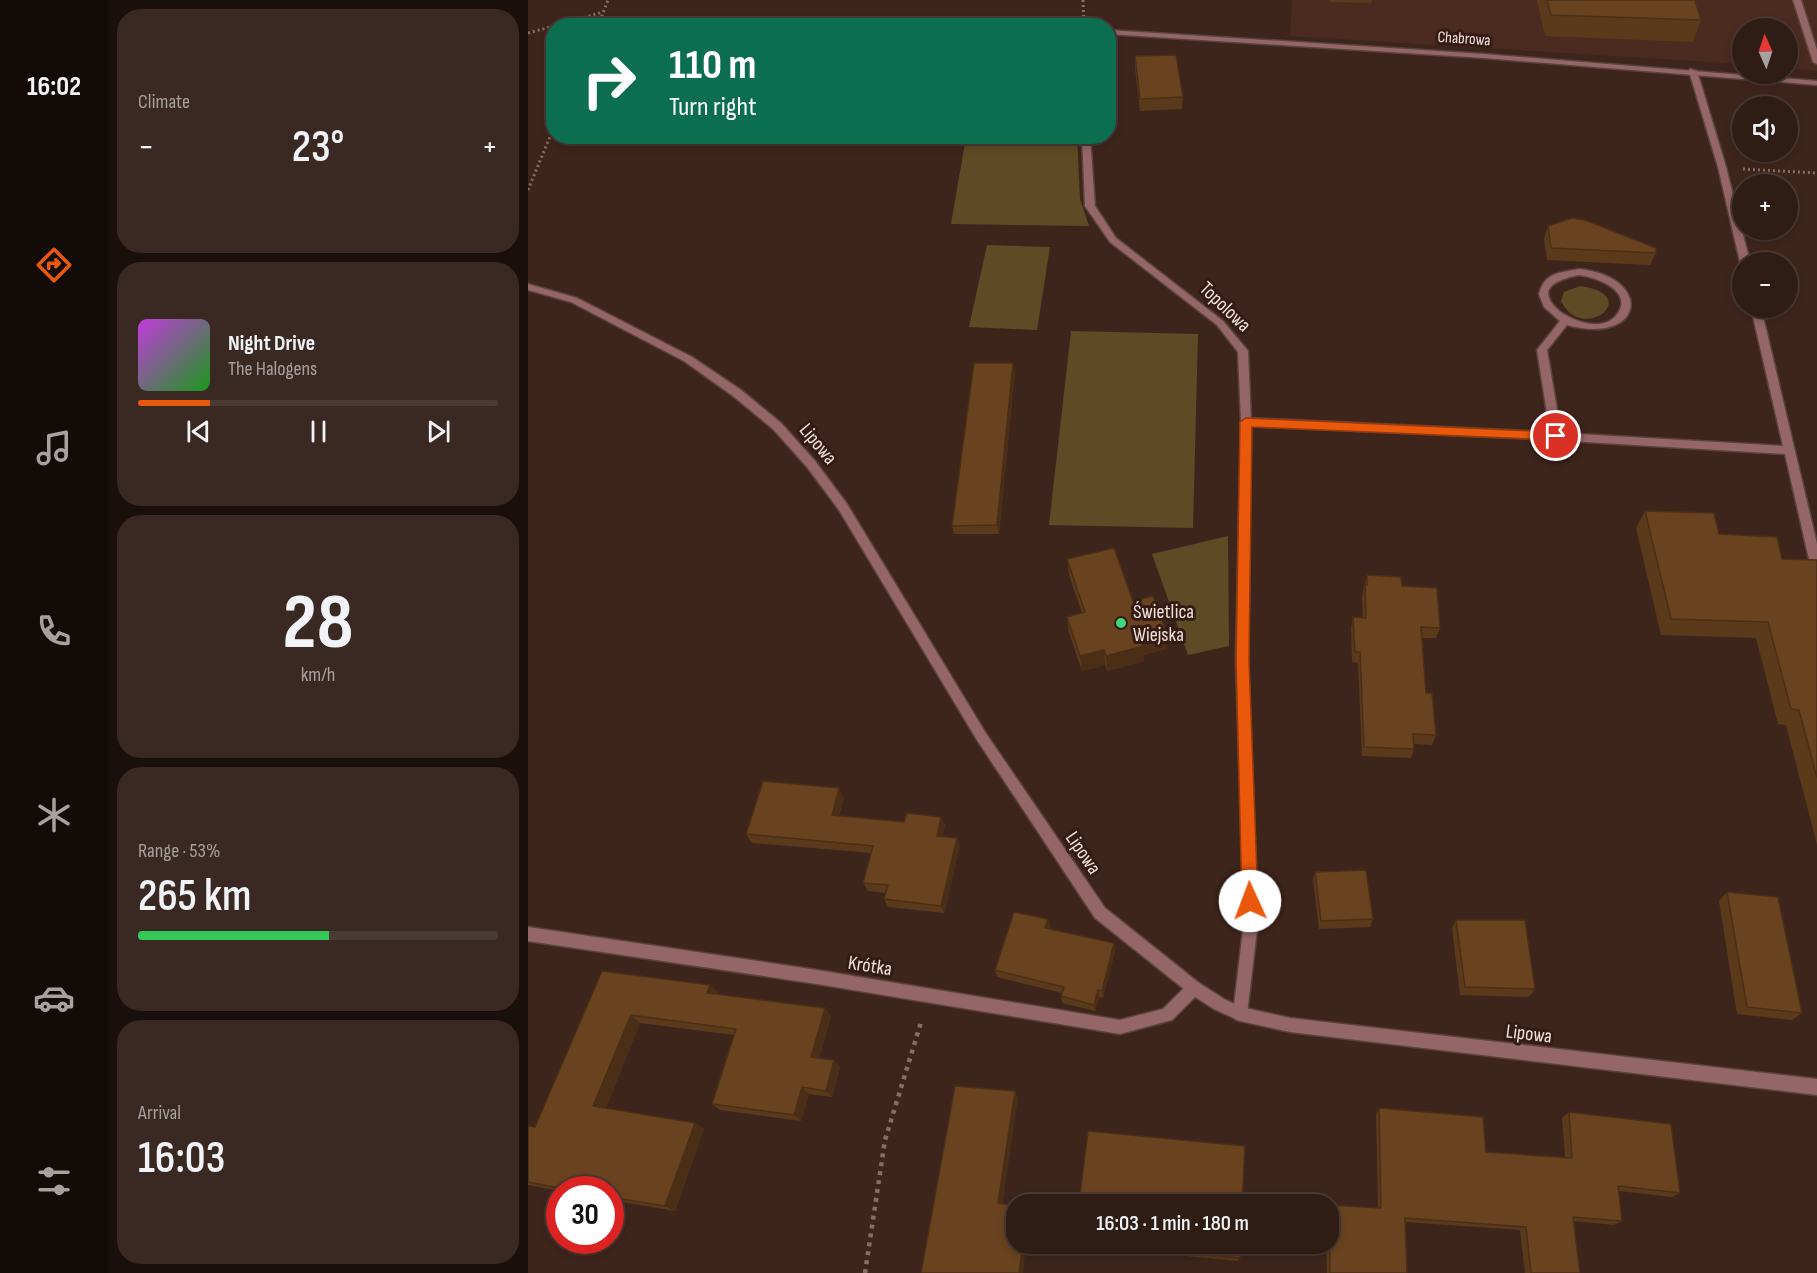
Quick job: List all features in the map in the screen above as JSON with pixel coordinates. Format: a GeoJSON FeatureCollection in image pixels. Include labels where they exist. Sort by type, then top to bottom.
{"type":"FeatureCollection","features":[{"type":"Feature","properties":{"kind":"street"},"geometry":{"type":"LineString","coordinates":[[1797,0],[1817,62]]}},
{"type":"Feature","properties":{"kind":"street","name":"Chabrowa"},"geometry":{"type":"LineString","coordinates":[[1116,33],[1694,71],[1817,83]]}},
{"type":"Feature","properties":{"kind":"street"},"geometry":{"type":"LineString","coordinates":[[1694,71],[1722,167],[1743,252]]}},
{"type":"Feature","properties":{"kind":"street","name":"Topolowa"},"geometry":{"type":"LineString","coordinates":[[1086,144],[1090,206],[1113,240],[1220,323],[1243,351],[1246,422],[1242,660],[1251,921],[1240,1014]]}},
{"type":"Feature","properties":{"kind":"street"},"geometry":{"type":"LineString","coordinates":[[1578,272],[1598,275],[1614,284],[1626,300],[1627,309],[1622,316],[1615,322],[1604,326],[1584,326],[1565,321],[1554,314],[1543,297],[1543,289],[1547,282],[1555,276],[1578,272]]}},
{"type":"Feature","properties":{"kind":"street","name":"Lipowa"},"geometry":{"type":"LineString","coordinates":[[528,286],[574,300],[688,359],[737,393],[777,426],[811,464],[843,507],[981,736],[1100,913],[1219,1004],[1240,1014],[1301,1026],[1817,1087]]}},
{"type":"Feature","properties":{"kind":"street"},"geometry":{"type":"LineString","coordinates":[[1758,318],[1789,450],[1814,542],[1817,568]]}},
{"type":"Feature","properties":{"kind":"street"},"geometry":{"type":"LineString","coordinates":[[1556,436],[1542,351],[1565,321]]}},
{"type":"Feature","properties":{"kind":"street"},"geometry":{"type":"LineString","coordinates":[[1246,422],[1556,436],[1789,450]]}},
{"type":"Feature","properties":{"kind":"street","name":"Krótka"},"geometry":{"type":"LineString","coordinates":[[528,934],[1120,1027],[1167,1015],[1194,987]]}},
{"type":"Feature","properties":{"kind":"path"},"geometry":{"type":"LineString","coordinates":[[601,18],[608,0]]}},
{"type":"Feature","properties":{"kind":"path"},"geometry":{"type":"LineString","coordinates":[[1083,0],[1083,18]]}},
{"type":"Feature","properties":{"kind":"path"},"geometry":{"type":"LineString","coordinates":[[582,18],[603,12]]}},
{"type":"Feature","properties":{"kind":"path"},"geometry":{"type":"LineString","coordinates":[[528,33],[546,28]]}},
{"type":"Feature","properties":{"kind":"path"},"geometry":{"type":"LineString","coordinates":[[528,190],[547,144]]}},
{"type":"Feature","properties":{"kind":"path"},"geometry":{"type":"LineString","coordinates":[[1722,167],[1817,173]]}},
{"type":"Feature","properties":{"kind":"path"},"geometry":{"type":"LineString","coordinates":[[865,1273],[885,1140],[929,996]]}},
{"type":"Feature","properties":{"kind":"shaded area"},"geometry":{"type":"Polygon","coordinates":[[[1292,0],[1817,0],[1817,71],[1798,69],[1798,18],[1732,18],[1732,63],[1290,36],[1292,0]]]}},
{"type":"Feature","properties":{"kind":"shaded area"},"geometry":{"type":"Polygon","coordinates":[[[965,144],[1077,144],[1080,199],[1089,226],[951,224],[965,144]]]}},
{"type":"Feature","properties":{"kind":"shaded area"},"geometry":{"type":"Polygon","coordinates":[[[987,245],[1050,247],[1037,330],[969,327],[987,245]]]}},
{"type":"Feature","properties":{"kind":"shaded area"},"geometry":{"type":"Polygon","coordinates":[[[1580,286],[1599,291],[1607,298],[1608,306],[1603,313],[1593,318],[1582,318],[1571,313],[1561,301],[1564,292],[1580,286]]]}},
{"type":"Feature","properties":{"kind":"shaded area"},"geometry":{"type":"Polygon","coordinates":[[[1071,331],[1198,334],[1193,528],[1049,525],[1071,331]]]}},
{"type":"Feature","properties":{"kind":"shaded area"},"geometry":{"type":"Polygon","coordinates":[[[1228,536],[1229,646],[1188,655],[1152,554],[1228,536]]]}},
{"type":"Feature","properties":{"kind":"building"},"geometry":{"type":"Polygon","coordinates":[[[1547,0],[1695,0],[1701,20],[1551,15],[1547,0]]]}},
{"type":"Feature","properties":{"kind":"building"},"geometry":{"type":"Polygon","coordinates":[[[1176,55],[1183,97],[1140,99],[1135,56],[1176,55]]]}},
{"type":"Feature","properties":{"kind":"building"},"geometry":{"type":"Polygon","coordinates":[[[1572,218],[1585,220],[1656,248],[1656,253],[1551,248],[1548,226],[1572,218]]]}},
{"type":"Feature","properties":{"kind":"building"},"geometry":{"type":"Polygon","coordinates":[[[974,363],[1013,363],[997,525],[952,526],[974,363]]]}},
{"type":"Feature","properties":{"kind":"building"},"geometry":{"type":"Polygon","coordinates":[[[1645,511],[1714,513],[1719,534],[1777,537],[1782,559],[1817,560],[1817,778],[1799,710],[1791,709],[1768,622],[1671,619],[1645,511]]]}},
{"type":"Feature","properties":{"kind":"building","name":"Świetlica Wiejska"},"geometry":{"type":"Polygon","coordinates":[[[1114,548],[1133,601],[1153,596],[1167,633],[1141,640],[1143,646],[1106,656],[1104,650],[1080,656],[1067,617],[1085,612],[1067,559],[1114,548]]]}},
{"type":"Feature","properties":{"kind":"building"},"geometry":{"type":"Polygon","coordinates":[[[1367,575],[1401,577],[1402,586],[1437,588],[1440,628],[1421,627],[1426,693],[1432,693],[1436,735],[1413,734],[1414,749],[1364,747],[1360,652],[1355,652],[1353,617],[1366,618],[1367,575]]]}},
{"type":"Feature","properties":{"kind":"building"},"geometry":{"type":"Polygon","coordinates":[[[763,781],[839,788],[832,815],[904,822],[907,813],[941,817],[937,836],[957,838],[941,906],[884,899],[888,885],[863,883],[873,846],[746,834],[763,781]]]}},
{"type":"Feature","properties":{"kind":"building"},"geometry":{"type":"Polygon","coordinates":[[[1366,870],[1373,919],[1321,921],[1315,872],[1366,870]]]}},
{"type":"Feature","properties":{"kind":"building"},"geometry":{"type":"Polygon","coordinates":[[[1727,892],[1778,897],[1802,1013],[1747,1007],[1727,892]]]}},
{"type":"Feature","properties":{"kind":"building"},"geometry":{"type":"Polygon","coordinates":[[[1014,912],[1048,919],[1045,928],[1114,943],[1102,991],[1098,990],[1094,1005],[1061,996],[1064,987],[995,970],[1014,912]]]}},
{"type":"Feature","properties":{"kind":"building"},"geometry":{"type":"Polygon","coordinates":[[[1456,920],[1525,920],[1535,989],[1465,987],[1456,920]]]}},
{"type":"Feature","properties":{"kind":"building"},"geometry":{"type":"Polygon","coordinates":[[[602,971],[710,985],[707,993],[825,1008],[811,1057],[834,1060],[826,1091],[802,1087],[794,1115],[712,1104],[736,1029],[631,1015],[593,1106],[695,1123],[665,1206],[624,1199],[624,1176],[546,1176],[546,1186],[528,1182],[528,1126],[535,1127],[602,971]]]}},
{"type":"Feature","properties":{"kind":"building"},"geometry":{"type":"Polygon","coordinates":[[[955,1086],[1015,1091],[998,1203],[1006,1204],[1006,1254],[1022,1254],[1019,1273],[921,1273],[955,1086]]]}},
{"type":"Feature","properties":{"kind":"building"},"geometry":{"type":"Polygon","coordinates":[[[1379,1108],[1483,1117],[1486,1152],[1572,1158],[1569,1112],[1671,1124],[1680,1193],[1618,1186],[1622,1221],[1573,1217],[1580,1273],[1531,1273],[1526,1227],[1405,1218],[1407,1273],[1330,1273],[1330,1254],[1339,1254],[1339,1206],[1381,1208],[1379,1108]]]}},
{"type":"Feature","properties":{"kind":"building"},"geometry":{"type":"Polygon","coordinates":[[[1088,1131],[1245,1146],[1243,1194],[1080,1194],[1088,1131]]]}},
{"type":"Feature","properties":{"kind":"building"},"geometry":{"type":"Polygon","coordinates":[[[1199,1254],[1240,1254],[1240,1258],[1199,1254]]]}},
{"type":"Feature","properties":{"kind":"place","name":"Świetlica Wiejska"},"geometry":{"type":"Point","coordinates":[1121,623]}},
{"type":"Feature","properties":{"kind":"route"},"geometry":{"type":"LineString","coordinates":[[1250,901],[1242,660],[1246,422],[1556,436]]}}]}
